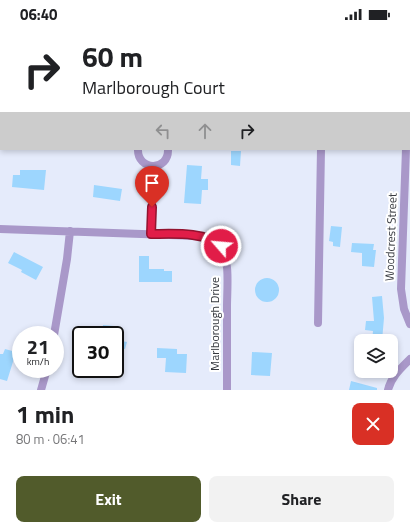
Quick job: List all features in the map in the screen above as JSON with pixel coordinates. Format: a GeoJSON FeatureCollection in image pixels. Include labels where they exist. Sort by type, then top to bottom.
{"type":"FeatureCollection","features":[{"type":"Feature","properties":{"kind":"street"},"geometry":{"type":"LineString","coordinates":[[138,150],[140,159],[147,165],[153,166],[164,162],[168,154],[168,150]]}},
{"type":"Feature","properties":{"kind":"street"},"geometry":{"type":"LineString","coordinates":[[318,323],[321,150]]}},
{"type":"Feature","properties":{"kind":"street","name":"Woodcrest Street"},"geometry":{"type":"LineString","coordinates":[[406,150],[401,289],[404,309],[410,324]]}},
{"type":"Feature","properties":{"kind":"street"},"geometry":{"type":"LineString","coordinates":[[151,234],[153,166]]}},
{"type":"Feature","properties":{"kind":"street","name":"Marlborough Drive"},"geometry":{"type":"LineString","coordinates":[[0,229],[198,236],[214,240],[223,249],[225,254],[227,273],[227,390]]}},
{"type":"Feature","properties":{"kind":"street"},"geometry":{"type":"LineString","coordinates":[[56,326],[67,259],[70,231]]}},
{"type":"Feature","properties":{"kind":"street"},"geometry":{"type":"LineString","coordinates":[[388,390],[389,385],[396,374],[410,359]]}},
{"type":"Feature","properties":{"kind":"street"},"geometry":{"type":"LineString","coordinates":[[41,390],[44,378]]}},
{"type":"Feature","properties":{"kind":"building"},"geometry":{"type":"Polygon","coordinates":[[[231,151],[241,151],[240,166],[231,165],[231,151]]]}},
{"type":"Feature","properties":{"kind":"building"},"geometry":{"type":"Polygon","coordinates":[[[187,165],[202,166],[201,179],[208,179],[208,190],[202,190],[201,204],[184,203],[187,165]]]}},
{"type":"Feature","properties":{"kind":"building"},"geometry":{"type":"Polygon","coordinates":[[[20,170],[46,170],[44,190],[12,187],[13,175],[20,175],[20,170]]]}},
{"type":"Feature","properties":{"kind":"building"},"geometry":{"type":"Polygon","coordinates":[[[94,185],[122,189],[120,201],[93,197],[94,185]]]}},
{"type":"Feature","properties":{"kind":"building"},"geometry":{"type":"Polygon","coordinates":[[[331,226],[342,227],[340,247],[333,246],[333,242],[329,241],[331,226]]]}},
{"type":"Feature","properties":{"kind":"building"},"geometry":{"type":"Polygon","coordinates":[[[352,243],[374,244],[373,250],[376,250],[374,267],[362,266],[362,253],[351,252],[352,243]]]}},
{"type":"Feature","properties":{"kind":"building"},"geometry":{"type":"Polygon","coordinates":[[[14,252],[43,267],[36,280],[21,272],[22,270],[8,263],[14,252]]]}},
{"type":"Feature","properties":{"kind":"building"},"geometry":{"type":"Polygon","coordinates":[[[139,256],[149,256],[149,269],[164,269],[164,271],[172,271],[172,282],[139,282],[139,256]]]}},
{"type":"Feature","properties":{"kind":"building"},"geometry":{"type":"Polygon","coordinates":[[[267,278],[276,281],[279,290],[276,299],[267,302],[258,299],[255,290],[258,281],[267,278]]]}},
{"type":"Feature","properties":{"kind":"building"},"geometry":{"type":"Polygon","coordinates":[[[382,296],[384,318],[383,334],[373,334],[373,331],[365,330],[366,321],[374,321],[372,297],[382,296]]]}},
{"type":"Feature","properties":{"kind":"building"},"geometry":{"type":"Polygon","coordinates":[[[124,342],[127,342],[124,349],[124,342]]]}},
{"type":"Feature","properties":{"kind":"building"},"geometry":{"type":"Polygon","coordinates":[[[157,348],[177,349],[177,354],[187,354],[186,373],[165,372],[166,358],[157,358],[157,348]]]}},
{"type":"Feature","properties":{"kind":"building"},"geometry":{"type":"Polygon","coordinates":[[[5,349],[12,351],[12,365],[7,381],[0,379],[0,354],[3,354],[5,349]]]}},
{"type":"Feature","properties":{"kind":"building"},"geometry":{"type":"Polygon","coordinates":[[[252,352],[272,353],[270,376],[251,375],[252,352]]]}},
{"type":"Feature","properties":{"kind":"building"},"geometry":{"type":"Polygon","coordinates":[[[351,381],[377,388],[377,390],[349,390],[351,381]]]}},
{"type":"Feature","properties":{"kind":"route"},"geometry":{"type":"LineString","coordinates":[[152,207],[151,234],[198,236],[214,240],[221,246]]}}]}
